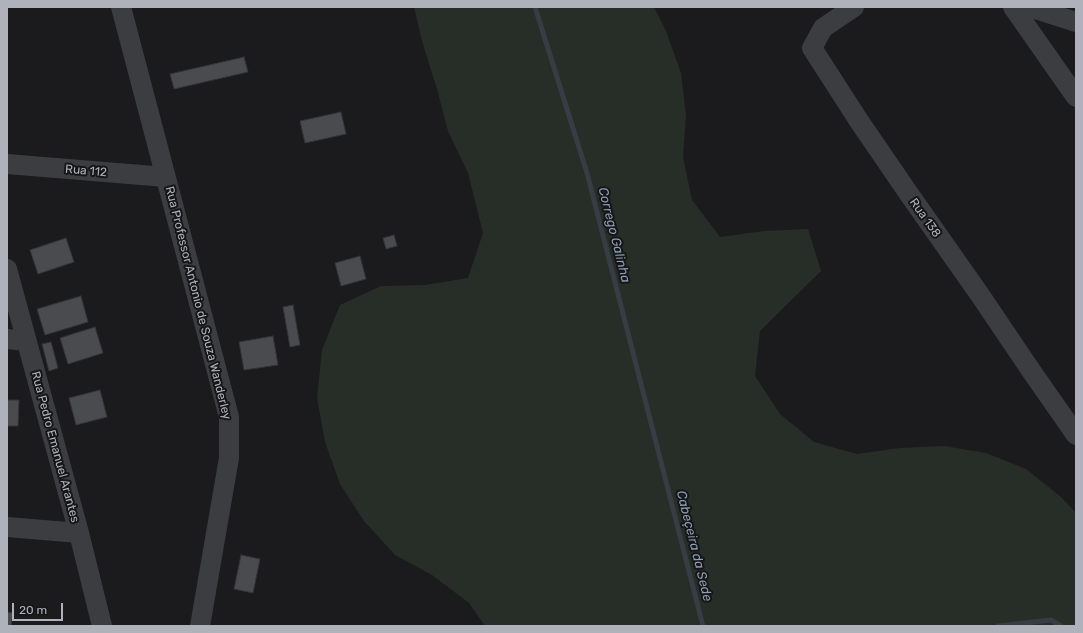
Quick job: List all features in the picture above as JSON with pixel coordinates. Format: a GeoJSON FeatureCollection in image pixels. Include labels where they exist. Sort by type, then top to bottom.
{"type":"FeatureCollection","features":[{"type":"Feature","properties":{"kind":"street","name":"Rua Professor Antonio de Souza Wanderley"},"geometry":{"type":"LineString","coordinates":[[121,7],[229,417],[229,458],[200,626]]}},
{"type":"Feature","properties":{"kind":"street","name":"Rua 138"},"geometry":{"type":"LineString","coordinates":[[854,7],[823,28],[812,48],[908,194],[980,295],[1076,435]]}},
{"type":"Feature","properties":{"kind":"street"},"geometry":{"type":"LineString","coordinates":[[1013,7],[1076,97]]}},
{"type":"Feature","properties":{"kind":"street"},"geometry":{"type":"LineString","coordinates":[[1029,7],[1076,22]]}},
{"type":"Feature","properties":{"kind":"street","name":"Rua 112"},"geometry":{"type":"LineString","coordinates":[[7,164],[166,178]]}},
{"type":"Feature","properties":{"kind":"street","name":"Rua Pedro Emanuel Arantes"},"geometry":{"type":"LineString","coordinates":[[7,269],[79,533],[102,626]]}},
{"type":"Feature","properties":{"kind":"street"},"geometry":{"type":"LineString","coordinates":[[7,339],[26,341]]}},
{"type":"Feature","properties":{"kind":"street"},"geometry":{"type":"LineString","coordinates":[[7,527],[79,533]]}},
{"type":"Feature","properties":{"kind":"shaded area"},"geometry":{"type":"Polygon","coordinates":[[[414,7],[654,7],[666,31],[681,73],[686,116],[683,157],[692,200],[720,237],[764,231],[808,229],[821,271],[760,331],[755,376],[780,414],[814,442],[857,454],[900,448],[944,446],[986,453],[1026,469],[1061,497],[1076,513],[1076,626],[485,626],[469,603],[432,575],[395,555],[364,521],[340,484],[325,442],[317,398],[322,350],[340,305],[381,286],[425,285],[468,278],[483,233],[468,173],[448,131],[422,41],[414,7]]]}},
{"type":"Feature","properties":{"kind":"building"},"geometry":{"type":"Polygon","coordinates":[[[244,57],[248,72],[174,89],[170,74],[244,57]]]}},
{"type":"Feature","properties":{"kind":"building"},"geometry":{"type":"Polygon","coordinates":[[[341,112],[346,134],[305,143],[300,121],[341,112]]]}},
{"type":"Feature","properties":{"kind":"building"},"geometry":{"type":"Polygon","coordinates":[[[394,235],[397,246],[386,249],[383,238],[394,235]]]}},
{"type":"Feature","properties":{"kind":"building"},"geometry":{"type":"Polygon","coordinates":[[[66,238],[74,262],[38,274],[30,250],[66,238]]]}},
{"type":"Feature","properties":{"kind":"building"},"geometry":{"type":"Polygon","coordinates":[[[360,256],[366,279],[341,286],[335,263],[360,256]]]}},
{"type":"Feature","properties":{"kind":"building"},"geometry":{"type":"Polygon","coordinates":[[[81,296],[88,322],[45,335],[37,309],[81,296]]]}},
{"type":"Feature","properties":{"kind":"building"},"geometry":{"type":"Polygon","coordinates":[[[293,305],[300,345],[290,347],[283,307],[293,305]]]}},
{"type":"Feature","properties":{"kind":"building"},"geometry":{"type":"Polygon","coordinates":[[[95,327],[103,353],[68,364],[60,338],[95,327]]]}},
{"type":"Feature","properties":{"kind":"building"},"geometry":{"type":"Polygon","coordinates":[[[273,336],[278,365],[244,370],[239,342],[273,336]]]}},
{"type":"Feature","properties":{"kind":"building"},"geometry":{"type":"Polygon","coordinates":[[[51,342],[58,368],[49,371],[42,344],[51,342]]]}},
{"type":"Feature","properties":{"kind":"building"},"geometry":{"type":"Polygon","coordinates":[[[100,390],[107,417],[76,425],[69,398],[100,390]]]}},
{"type":"Feature","properties":{"kind":"building"},"geometry":{"type":"Polygon","coordinates":[[[7,400],[19,400],[18,426],[7,426],[7,400]]]}},
{"type":"Feature","properties":{"kind":"building"},"geometry":{"type":"Polygon","coordinates":[[[241,555],[260,559],[253,593],[234,589],[241,555]]]}},
{"type":"Feature","properties":{"kind":"building"},"geometry":{"type":"Polygon","coordinates":[[[7,612],[13,613],[11,626],[7,626],[7,612]]]}},
{"type":"Feature","properties":{"kind":"waterway","name":"Corrego Galinha"},"geometry":{"type":"LineString","coordinates":[[535,7],[587,173],[703,626]]}},
{"type":"Feature","properties":{"kind":"waterway"},"geometry":{"type":"LineString","coordinates":[[998,626],[1051,620],[1061,626]]}},
{"type":"Feature","properties":{"kind":"water label","name":"Cabeçeira da Sede"},"geometry":{"type":"Point","coordinates":[694,546]}}]}
